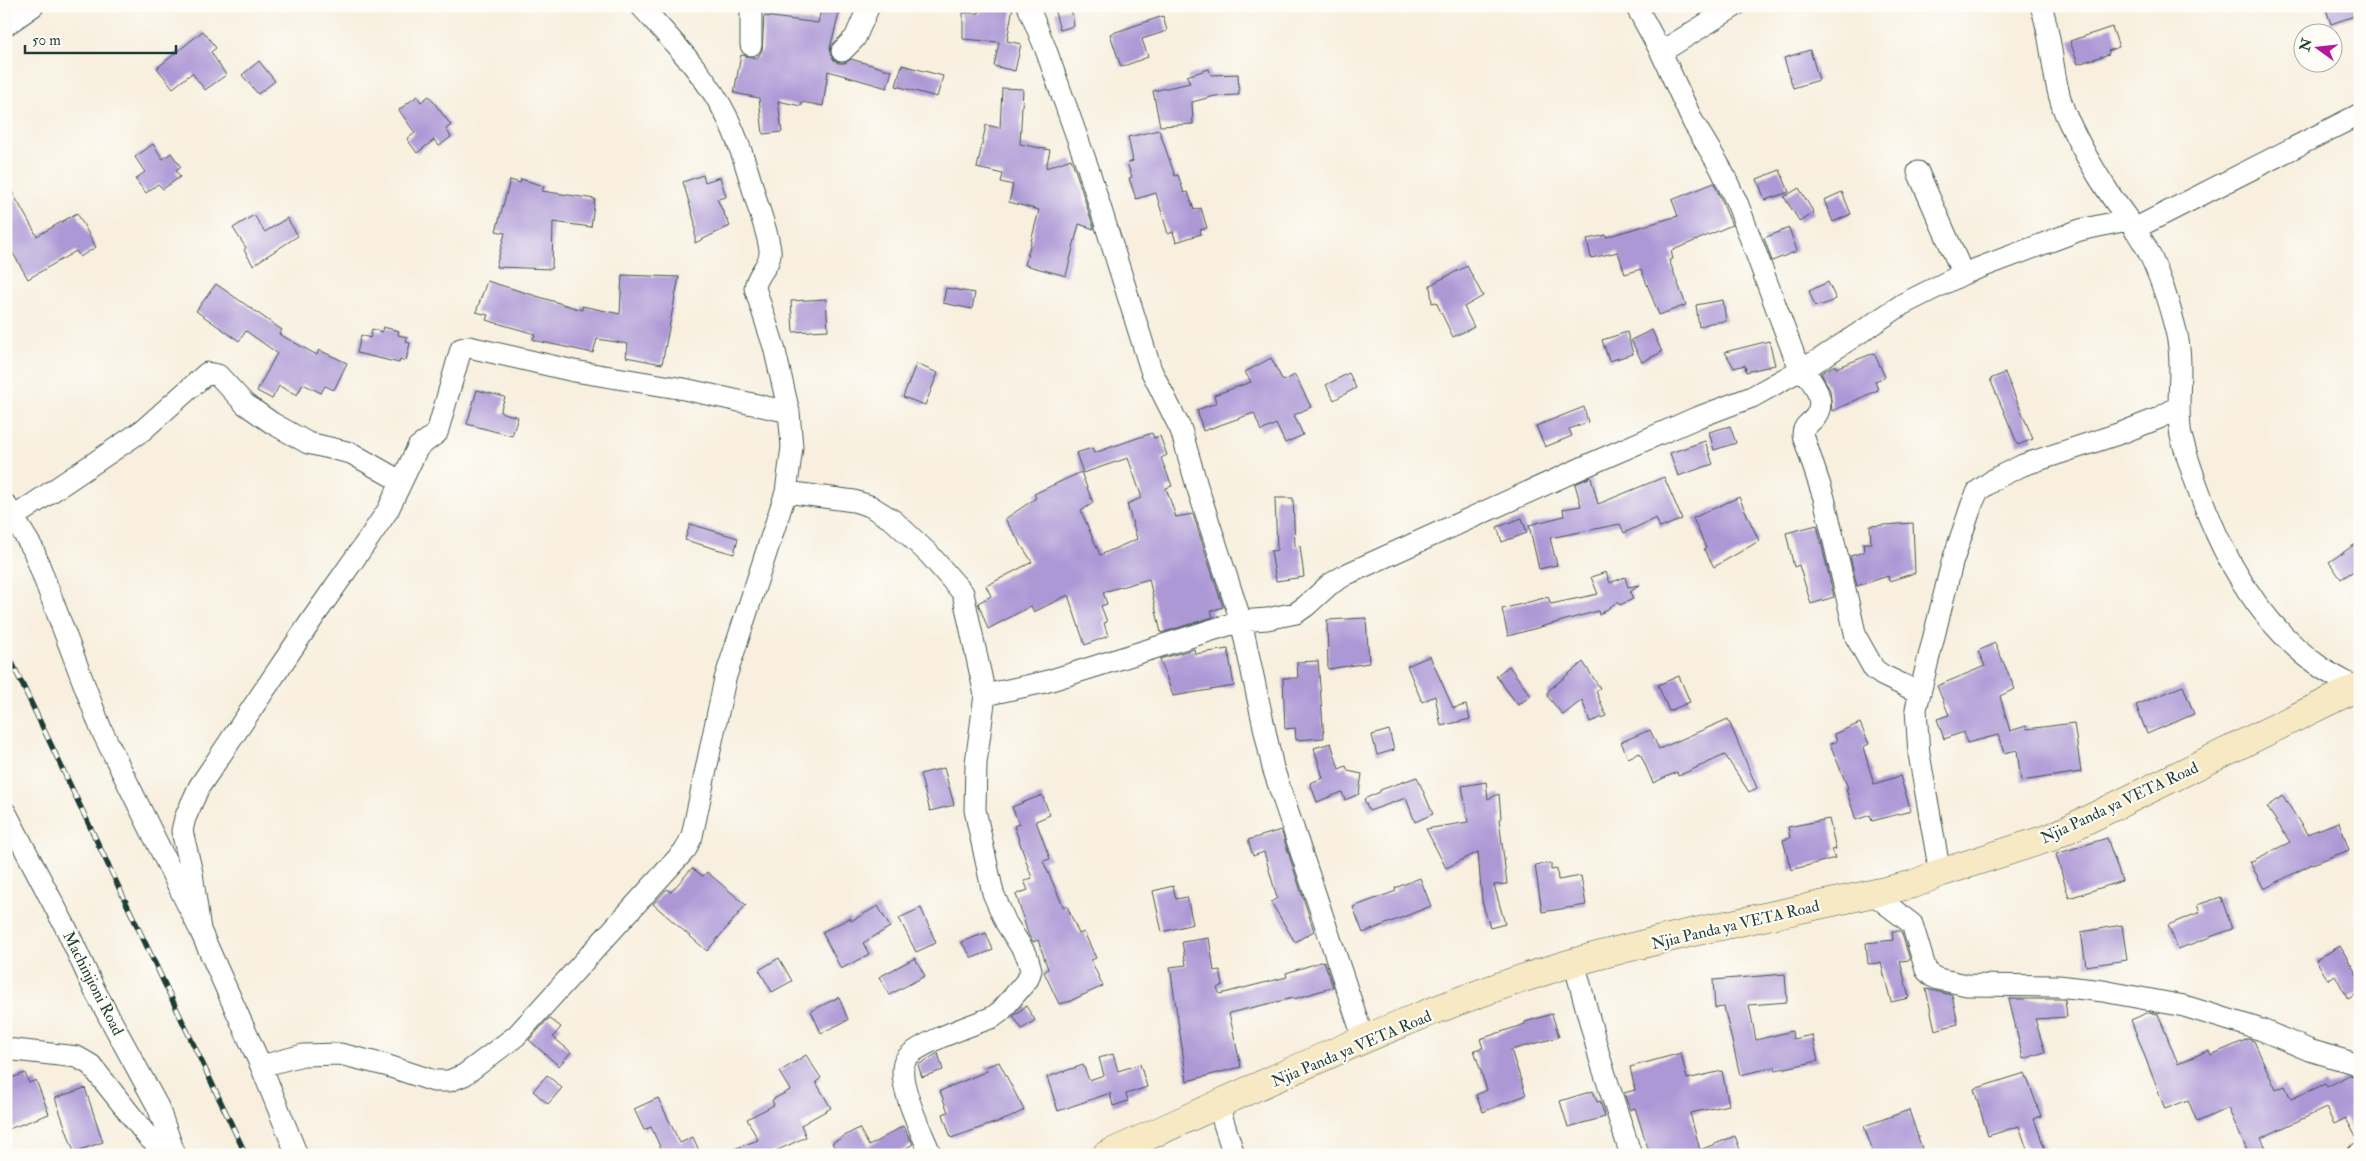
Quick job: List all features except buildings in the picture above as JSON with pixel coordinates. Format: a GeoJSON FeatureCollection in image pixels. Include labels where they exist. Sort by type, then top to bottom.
{"type":"FeatureCollection","features":[{"type":"Feature","properties":{"kind":"street"},"geometry":{"type":"LineString","coordinates":[[6,26],[33,6]]}},
{"type":"Feature","properties":{"kind":"street"},"geometry":{"type":"LineString","coordinates":[[261,1066],[303,1055],[340,1054],[434,1080],[449,1081],[464,1075],[516,1036],[589,958],[686,849],[692,836],[725,679],[786,492],[792,447],[789,412],[774,347],[756,288],[758,279],[769,261],[770,250],[754,190],[734,135],[720,104],[641,6]]}},
{"type":"Feature","properties":{"kind":"street"},"geometry":{"type":"LineString","coordinates":[[751,6],[751,45]]}},
{"type":"Feature","properties":{"kind":"street"},"geometry":{"type":"LineString","coordinates":[[842,51],[855,38],[869,6]]}},
{"type":"Feature","properties":{"kind":"street"},"geometry":{"type":"LineString","coordinates":[[1028,6],[1050,58],[1088,168],[1152,370],[1182,430],[1197,486],[1241,621],[1273,768],[1364,1040]]}},
{"type":"Feature","properties":{"kind":"street"},"geometry":{"type":"LineString","coordinates":[[1636,6],[1661,52],[1693,122],[1720,167],[1738,205],[1787,340],[1802,370],[1814,384],[1820,398],[1819,409],[1815,417],[1807,423],[1803,435],[1824,498],[1856,637],[1874,669],[1882,675],[1918,692]]}},
{"type":"Feature","properties":{"kind":"street"},"geometry":{"type":"LineString","coordinates":[[1661,52],[1735,6]]}},
{"type":"Feature","properties":{"kind":"street"},"geometry":{"type":"LineString","coordinates":[[2041,6],[2062,105],[2092,165],[2131,224],[2159,276],[2177,333],[2181,360],[2180,429],[2190,467],[2209,521],[2234,571],[2265,616],[2296,647],[2324,670],[2359,688]]}},
{"type":"Feature","properties":{"kind":"street"},"geometry":{"type":"LineString","coordinates":[[985,695],[1045,682],[1241,621],[1267,619],[1296,613],[1329,585],[1347,574],[1606,457],[1752,396],[1802,370],[1897,307],[1963,274],[2080,230],[2131,224],[2360,114]]}},
{"type":"Feature","properties":{"kind":"street"},"geometry":{"type":"LineString","coordinates":[[1918,172],[1963,274]]}},
{"type":"Feature","properties":{"kind":"street"},"geometry":{"type":"LineString","coordinates":[[200,930],[194,882],[182,831],[185,818],[199,786],[383,518],[418,447],[437,433],[458,352],[464,347],[574,372],[684,389],[789,412]]}},
{"type":"Feature","properties":{"kind":"street"},"geometry":{"type":"LineString","coordinates":[[297,1155],[261,1066],[200,930],[101,729],[33,549],[10,511],[143,430],[207,374],[218,375],[244,404],[272,423],[308,443],[351,453],[400,481]]}},
{"type":"Feature","properties":{"kind":"street"},"geometry":{"type":"LineString","coordinates":[[1940,873],[1917,734],[1916,709],[1918,692],[1952,563],[1964,523],[1978,491],[1996,478],[2023,465],[2121,433],[2159,418],[2179,406]]}},
{"type":"Feature","properties":{"kind":"street"},"geometry":{"type":"LineString","coordinates":[[786,492],[854,501],[870,506],[894,521],[929,554],[963,593],[985,695],[976,763],[975,810],[993,893],[1006,923],[1027,956],[1031,970],[1028,979],[1001,1011],[992,1017],[917,1049],[905,1059],[902,1075],[913,1110],[931,1155]]}},
{"type":"Feature","properties":{"kind":"street","name":"Njia Panda ya VETA Road"},"geometry":{"type":"LineString","coordinates":[[1106,1155],[1364,1040],[1484,992],[1574,962],[1713,926],[1914,884],[1940,873],[2052,837],[2359,688]]}},
{"type":"Feature","properties":{"kind":"street","name":"Machinjioni Road"},"geometry":{"type":"LineString","coordinates":[[6,813],[67,930],[94,989],[158,1106],[175,1155]]}},
{"type":"Feature","properties":{"kind":"street"},"geometry":{"type":"LineString","coordinates":[[1872,894],[1912,924],[1926,970],[1938,979],[1967,985],[2058,986],[2103,991],[2184,1006],[2262,1030],[2309,1050],[2360,1065]]}},
{"type":"Feature","properties":{"kind":"street"},"geometry":{"type":"LineString","coordinates":[[1574,962],[1600,1059],[1631,1155]]}},
{"type":"Feature","properties":{"kind":"street"},"geometry":{"type":"LineString","coordinates":[[6,1049],[77,1056],[91,1065],[148,1137],[169,1155]]}},
{"type":"Feature","properties":{"kind":"street"},"geometry":{"type":"LineString","coordinates":[[1218,1105],[1234,1155]]}},
{"type":"Feature","properties":{"kind":"railway"},"geometry":{"type":"LineString","coordinates":[[6,650],[246,1155]]}}]}
